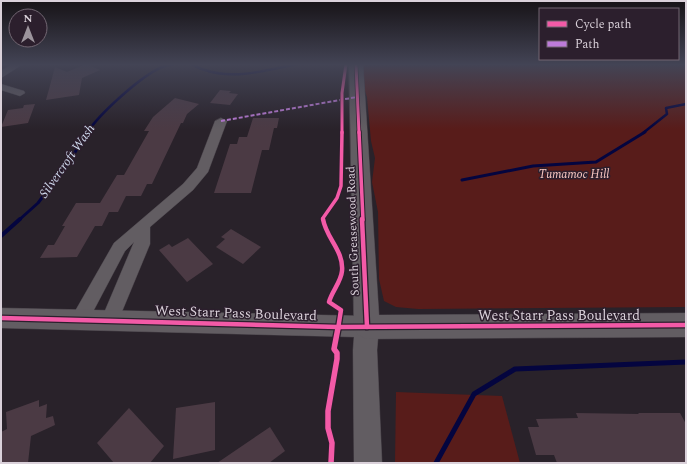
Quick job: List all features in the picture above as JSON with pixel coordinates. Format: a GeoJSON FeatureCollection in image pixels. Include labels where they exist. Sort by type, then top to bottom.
{"type":"FeatureCollection","features":[{"type":"Feature","properties":{"kind":"main road","name":"South Greasewood Road"},"geometry":{"type":"LineString","coordinates":[[357,86],[367,327]]}},
{"type":"Feature","properties":{"kind":"main road","name":"West Starr Pass Boulevard"},"geometry":{"type":"LineString","coordinates":[[367,327],[686,325]]}},
{"type":"Feature","properties":{"kind":"street"},"geometry":{"type":"LineString","coordinates":[[1,87],[20,93]]}},
{"type":"Feature","properties":{"kind":"street"},"geometry":{"type":"LineString","coordinates":[[80,319],[119,247],[188,187],[203,169],[221,121]]}},
{"type":"Feature","properties":{"kind":"street"},"geometry":{"type":"LineString","coordinates":[[110,320],[142,244],[143,225]]}},
{"type":"Feature","properties":{"kind":"street"},"geometry":{"type":"LineString","coordinates":[[110,263],[133,263]]}},
{"type":"Feature","properties":{"kind":"street","name":"West Starr Pass Boulevard"},"geometry":{"type":"LineString","coordinates":[[1,318],[367,327]]}},
{"type":"Feature","properties":{"kind":"street","name":"South Greasewood Road"},"geometry":{"type":"LineString","coordinates":[[367,327],[368,463]]}},
{"type":"Feature","properties":{"kind":"green space","name":"Tumamoc Hill"},"geometry":{"type":"Polygon","coordinates":[[[363,86],[686,86],[686,307],[418,309],[396,307],[384,301],[379,279],[378,212],[372,182],[375,158],[371,141],[367,97],[363,86]]]}},
{"type":"Feature","properties":{"kind":"green space"},"geometry":{"type":"Polygon","coordinates":[[[396,392],[502,396],[520,463],[395,463],[396,392]]]}},
{"type":"Feature","properties":{"kind":"building"},"geometry":{"type":"Polygon","coordinates":[[[50,86],[81,86],[79,95],[46,100],[50,86]]]}},
{"type":"Feature","properties":{"kind":"building"},"geometry":{"type":"Polygon","coordinates":[[[220,90],[231,91],[229,93],[238,94],[230,105],[210,103],[220,90]]]}},
{"type":"Feature","properties":{"kind":"building"},"geometry":{"type":"Polygon","coordinates":[[[175,98],[199,104],[187,114],[183,123],[181,123],[152,184],[147,184],[141,196],[126,196],[118,212],[109,212],[102,226],[95,226],[77,257],[40,258],[48,245],[54,245],[65,226],[62,226],[76,203],[100,203],[117,175],[124,175],[149,131],[144,131],[153,117],[175,98]]]}},
{"type":"Feature","properties":{"kind":"building"},"geometry":{"type":"Polygon","coordinates":[[[35,104],[28,123],[1,127],[8,110],[23,108],[24,105],[35,104]]]}},
{"type":"Feature","properties":{"kind":"building"},"geometry":{"type":"Polygon","coordinates":[[[253,118],[279,118],[277,128],[274,128],[269,150],[262,150],[251,193],[214,193],[230,144],[237,144],[239,137],[247,137],[253,118]]]}},
{"type":"Feature","properties":{"kind":"building"},"geometry":{"type":"Polygon","coordinates":[[[231,229],[261,247],[243,264],[216,247],[225,239],[221,237],[231,229]]]}},
{"type":"Feature","properties":{"kind":"building"},"geometry":{"type":"Polygon","coordinates":[[[188,238],[213,264],[187,282],[159,250],[169,244],[172,247],[188,238]]]}},
{"type":"Feature","properties":{"kind":"building"},"geometry":{"type":"Polygon","coordinates":[[[39,400],[39,407],[47,404],[46,418],[53,416],[55,425],[31,436],[28,463],[1,463],[1,432],[7,429],[6,412],[39,400]]]}},
{"type":"Feature","properties":{"kind":"building"},"geometry":{"type":"Polygon","coordinates":[[[215,402],[215,450],[173,459],[176,408],[215,402]]]}},
{"type":"Feature","properties":{"kind":"building"},"geometry":{"type":"Polygon","coordinates":[[[129,408],[164,446],[150,463],[114,463],[97,443],[129,408]]]}},
{"type":"Feature","properties":{"kind":"building"},"geometry":{"type":"Polygon","coordinates":[[[576,413],[680,413],[686,424],[686,463],[557,463],[554,455],[536,455],[528,427],[539,427],[536,419],[578,418],[576,413]]]}},
{"type":"Feature","properties":{"kind":"building"},"geometry":{"type":"Polygon","coordinates":[[[270,427],[285,451],[269,463],[217,463],[270,427]]]}},
{"type":"Feature","properties":{"kind":"waterway","name":"Silvercroft Wash"},"geometry":{"type":"LineString","coordinates":[[87,133],[110,106],[134,86]]}},
{"type":"Feature","properties":{"kind":"waterway"},"geometry":{"type":"LineString","coordinates":[[643,133],[667,114],[666,108],[686,104]]}},
{"type":"Feature","properties":{"kind":"waterway","name":"Silvercroft Wash"},"geometry":{"type":"LineString","coordinates":[[19,220],[38,203],[70,160],[88,132]]}},
{"type":"Feature","properties":{"kind":"waterway"},"geometry":{"type":"LineString","coordinates":[[462,180],[533,166],[596,162],[645,132]]}},
{"type":"Feature","properties":{"kind":"waterway","name":"Silvercroft Wash"},"geometry":{"type":"LineString","coordinates":[[1,236],[20,219]]}},
{"type":"Feature","properties":{"kind":"waterway"},"geometry":{"type":"LineString","coordinates":[[436,463],[474,394],[515,369],[686,362]]}},
{"type":"Feature","properties":{"kind":"marked path"},"geometry":{"type":"LineString","coordinates":[[221,121],[357,97]]}},
{"type":"Feature","properties":{"kind":"cycle path"},"geometry":{"type":"LineString","coordinates":[[331,463],[332,443],[328,428],[328,411],[337,359],[337,353],[334,349],[341,310],[329,302],[341,275],[342,263],[337,250],[326,232],[323,218],[337,198],[341,186],[343,86]]}},
{"type":"Feature","properties":{"kind":"cycle path"},"geometry":{"type":"LineString","coordinates":[[357,86],[367,327]]}},
{"type":"Feature","properties":{"kind":"cycle path"},"geometry":{"type":"LineString","coordinates":[[1,318],[338,327],[686,325]]}}]}
